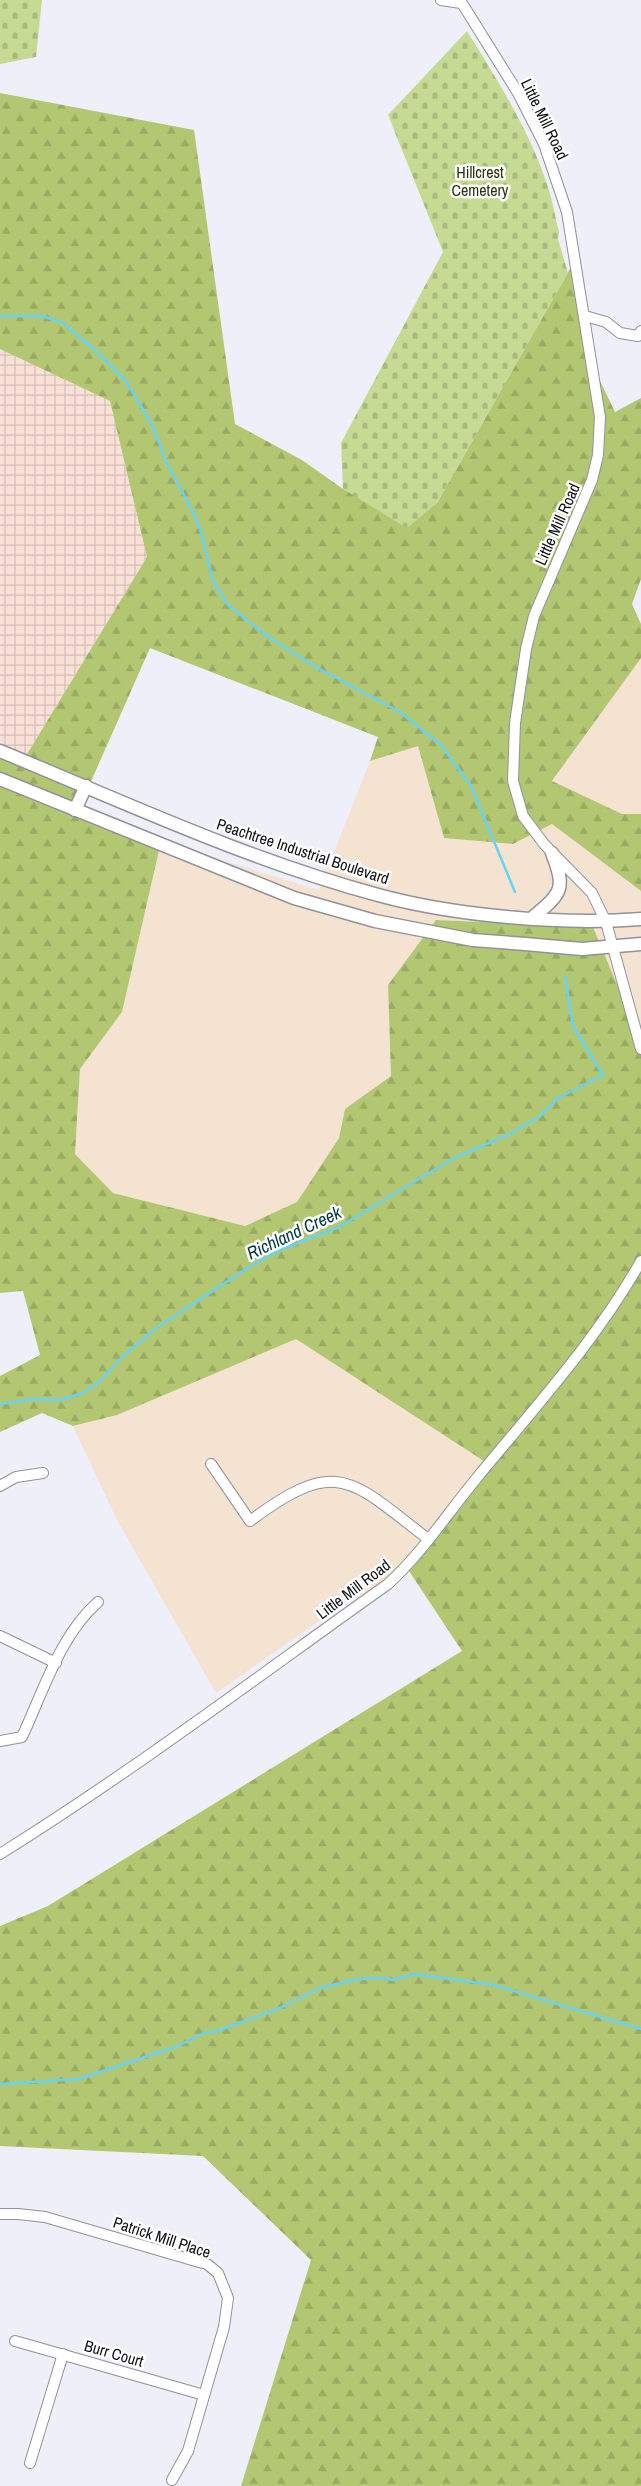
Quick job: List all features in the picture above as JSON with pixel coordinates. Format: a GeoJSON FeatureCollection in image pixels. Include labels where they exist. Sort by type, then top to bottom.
{"type":"FeatureCollection","features":[{"type":"Feature","properties":{"kind":"main road","name":"Peachtree Industrial Boulevard"},"geometry":{"type":"LineString","coordinates":[[0,751],[204,835],[301,871],[379,895],[476,913],[606,922],[641,919]]}},
{"type":"Feature","properties":{"kind":"main road"},"geometry":{"type":"LineString","coordinates":[[0,779],[294,898],[375,921],[473,940],[582,949],[641,944]]}},
{"type":"Feature","properties":{"kind":"main road"},"geometry":{"type":"LineString","coordinates":[[75,810],[86,786]]}},
{"type":"Feature","properties":{"kind":"main road"},"geometry":{"type":"LineString","coordinates":[[533,918],[555,899],[562,877],[552,853]]}},
{"type":"Feature","properties":{"kind":"street"},"geometry":{"type":"LineString","coordinates":[[441,0],[461,2]]}},
{"type":"Feature","properties":{"kind":"street","name":"Little Mill Road"},"geometry":{"type":"LineString","coordinates":[[461,2],[518,93],[544,144],[567,212],[600,417],[598,455],[592,480],[534,616],[526,648],[513,748],[512,781],[523,816],[552,853],[592,894],[606,922],[641,1049]]}},
{"type":"Feature","properties":{"kind":"street"},"geometry":{"type":"LineString","coordinates":[[585,316],[606,322],[620,333],[638,336],[641,330]]}},
{"type":"Feature","properties":{"kind":"street","name":"Little Mill Road"},"geometry":{"type":"LineString","coordinates":[[0,1854],[53,1821],[388,1584],[412,1562],[428,1539],[582,1351],[624,1292],[641,1261]]}},
{"type":"Feature","properties":{"kind":"street"},"geometry":{"type":"LineString","coordinates":[[211,1464],[250,1521],[299,1488],[322,1481],[337,1481],[364,1491],[428,1539]]}},
{"type":"Feature","properties":{"kind":"street"},"geometry":{"type":"LineString","coordinates":[[0,1486],[16,1477],[43,1473]]}},
{"type":"Feature","properties":{"kind":"street"},"geometry":{"type":"LineString","coordinates":[[0,1741],[22,1737],[56,1663],[82,1616],[98,1602]]}},
{"type":"Feature","properties":{"kind":"street"},"geometry":{"type":"LineString","coordinates":[[0,1636],[56,1663]]}},
{"type":"Feature","properties":{"kind":"street","name":"Patrick Mill Place"},"geometry":{"type":"LineString","coordinates":[[0,2214],[45,2217],[208,2264],[218,2273],[228,2298],[224,2327],[188,2451],[172,2480]]}},
{"type":"Feature","properties":{"kind":"street","name":"Burr Court"},"geometry":{"type":"LineString","coordinates":[[14,2341],[204,2395]]}},
{"type":"Feature","properties":{"kind":"street"},"geometry":{"type":"LineString","coordinates":[[30,2463],[63,2354]]}},
{"type":"Feature","properties":{"kind":"shaded area"},"geometry":{"type":"Polygon","coordinates":[[[0,349],[110,401],[147,557],[21,764],[0,757],[0,349]]]}},
{"type":"Feature","properties":{"kind":"shaded area"},"geometry":{"type":"Polygon","coordinates":[[[641,658],[641,814],[622,814],[552,782],[641,658]]]}},
{"type":"Feature","properties":{"kind":"shaded area"},"geometry":{"type":"Polygon","coordinates":[[[418,746],[444,838],[513,844],[552,824],[641,891],[641,1042],[593,927],[436,920],[388,985],[391,1076],[345,1109],[339,1138],[297,1202],[244,1226],[113,1193],[75,1154],[80,1069],[122,1012],[161,842],[319,890],[370,761],[418,746]]]}},
{"type":"Feature","properties":{"kind":"shaded area"},"geometry":{"type":"Polygon","coordinates":[[[296,1339],[491,1465],[407,1568],[336,1609],[216,1693],[117,1520],[73,1426],[117,1415],[296,1339]]]}},
{"type":"Feature","properties":{"kind":"green space"},"geometry":{"type":"Polygon","coordinates":[[[0,0],[42,0],[36,57],[0,64],[0,0]]]}},
{"type":"Feature","properties":{"kind":"green space","name":"Hillcrest Cemetery"},"geometry":{"type":"Polygon","coordinates":[[[467,31],[523,126],[541,166],[551,198],[559,232],[558,239],[568,273],[437,503],[407,528],[343,489],[341,443],[443,252],[388,115],[467,31]]]}},
{"type":"Feature","properties":{"kind":"green space"},"geometry":{"type":"Polygon","coordinates":[[[0,93],[194,130],[235,424],[302,460],[343,489],[437,503],[574,262],[584,348],[615,412],[641,398],[641,579],[632,604],[641,624],[641,658],[552,781],[622,814],[641,814],[641,891],[552,824],[513,844],[444,838],[418,746],[370,761],[378,737],[150,648],[77,813],[161,842],[122,1012],[80,1069],[75,1154],[113,1193],[245,1226],[297,1202],[339,1138],[345,1109],[391,1076],[388,985],[436,920],[593,927],[641,1042],[641,2486],[241,2486],[311,2260],[203,2156],[0,2146],[0,1926],[48,1906],[462,1651],[407,1568],[490,1465],[296,1339],[117,1415],[73,1426],[42,1413],[0,1432],[0,1376],[40,1355],[23,1291],[0,1293],[0,757],[21,764],[147,557],[110,401],[0,349],[0,93]]]}},
{"type":"Feature","properties":{"kind":"waterway"},"geometry":{"type":"LineString","coordinates":[[0,316],[42,316],[63,323],[97,352],[126,381],[152,425],[167,463],[194,514],[201,532],[213,581],[228,605],[267,636],[314,666],[400,712],[441,745],[471,786],[515,892]]}},
{"type":"Feature","properties":{"kind":"waterway","name":"Richland Creek"},"geometry":{"type":"LineString","coordinates":[[0,1404],[34,1399],[60,1400],[83,1393],[99,1382],[123,1356],[155,1329],[249,1267],[280,1250],[339,1227],[454,1158],[512,1133],[540,1116],[558,1098],[603,1075],[573,1026],[565,976]]}},
{"type":"Feature","properties":{"kind":"waterway"},"geometry":{"type":"LineString","coordinates":[[0,2084],[79,2079],[178,2046],[204,2033],[217,2031],[280,2008],[320,1988],[358,1979],[384,1978],[392,1980],[414,1974],[494,1985],[641,2029]]}}]}
